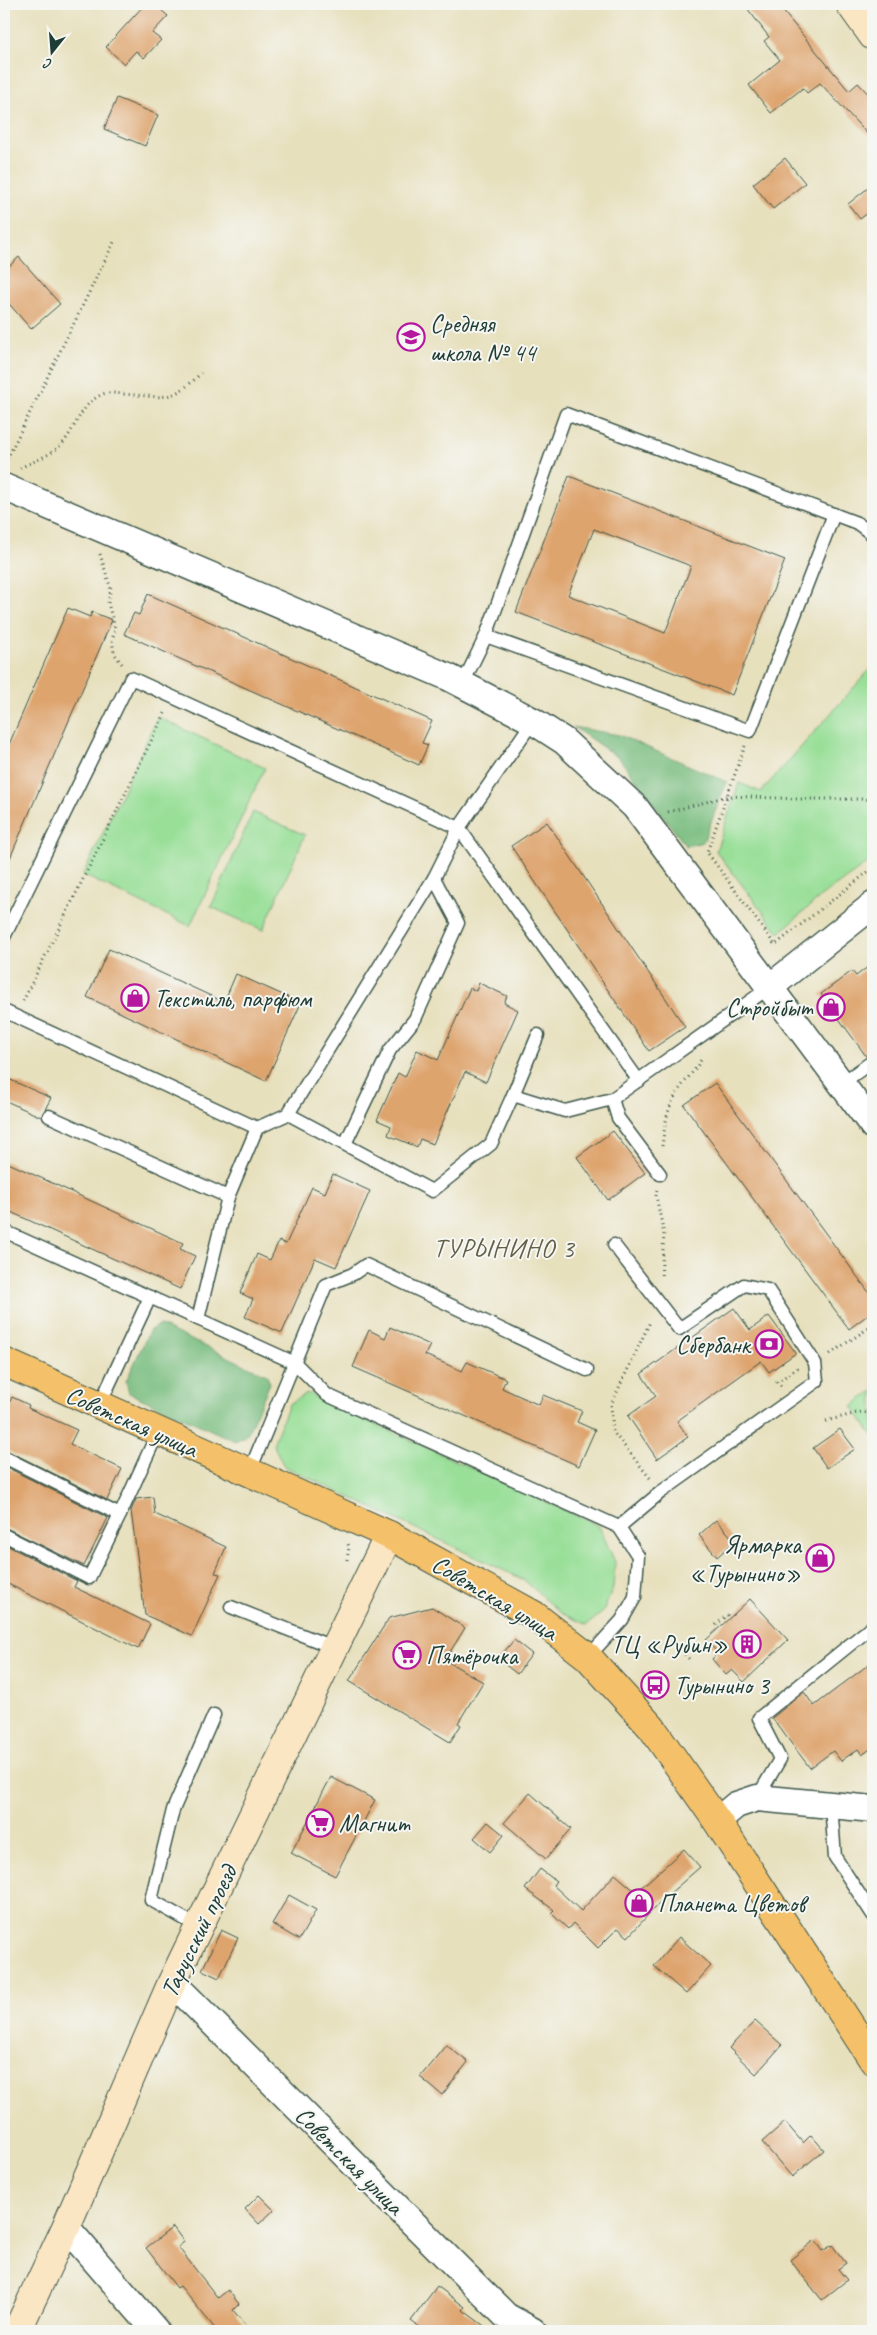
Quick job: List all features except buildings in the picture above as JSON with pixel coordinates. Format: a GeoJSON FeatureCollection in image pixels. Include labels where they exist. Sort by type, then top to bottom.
{"type":"FeatureCollection","features":[{"type":"Feature","properties":{"kind":"main road","name":"Советская улица"},"geometry":{"type":"LineString","coordinates":[[4,1362],[390,1535],[534,1615],[588,1657],[643,1716],[717,1821],[873,2060]]}},
{"type":"Feature","properties":{"kind":"street"},"geometry":{"type":"LineString","coordinates":[[850,4],[873,36]]}},
{"type":"Feature","properties":{"kind":"street"},"geometry":{"type":"LineString","coordinates":[[10,479],[98,527],[462,685],[533,722],[564,741],[635,807],[873,1126]]}},
{"type":"Feature","properties":{"kind":"street"},"geometry":{"type":"LineString","coordinates":[[770,987],[873,905]]}},
{"type":"Feature","properties":{"kind":"street","name":"Тарусский проезд"},"geometry":{"type":"LineString","coordinates":[[17,2331],[66,2227],[172,1982],[390,1535]]}},
{"type":"Feature","properties":{"kind":"street"},"geometry":{"type":"LineString","coordinates":[[717,1821],[736,1805],[757,1798],[873,1809]]}},
{"type":"Feature","properties":{"kind":"street","name":"Советская улица"},"geometry":{"type":"LineString","coordinates":[[172,1982],[506,2316],[533,2331]]}},
{"type":"Feature","properties":{"kind":"street"},"geometry":{"type":"LineString","coordinates":[[66,2227],[156,2331]]}},
{"type":"Feature","properties":{"kind":"lane"},"geometry":{"type":"LineString","coordinates":[[462,685],[486,636],[566,414],[856,522],[873,535]]}},
{"type":"Feature","properties":{"kind":"lane"},"geometry":{"type":"LineString","coordinates":[[486,636],[750,732],[834,514]]}},
{"type":"Feature","properties":{"kind":"lane"},"geometry":{"type":"LineString","coordinates":[[4,938],[131,678],[460,828],[638,1081]]}},
{"type":"Feature","properties":{"kind":"lane"},"geometry":{"type":"LineString","coordinates":[[198,1319],[228,1197],[257,1128],[288,1114],[434,878],[460,828],[533,722]]}},
{"type":"Feature","properties":{"kind":"lane"},"geometry":{"type":"LineString","coordinates":[[345,1144],[390,1050],[415,1019],[458,923],[434,878]]}},
{"type":"Feature","properties":{"kind":"lane"},"geometry":{"type":"LineString","coordinates":[[513,1095],[565,1111],[612,1099],[770,987]]}},
{"type":"Feature","properties":{"kind":"lane"},"geometry":{"type":"LineString","coordinates":[[9,1014],[257,1128]]}},
{"type":"Feature","properties":{"kind":"lane"},"geometry":{"type":"LineString","coordinates":[[288,1114],[432,1191],[491,1144],[538,1035]]}},
{"type":"Feature","properties":{"kind":"lane"},"geometry":{"type":"LineString","coordinates":[[842,1083],[873,1061]]}},
{"type":"Feature","properties":{"kind":"lane"},"geometry":{"type":"LineString","coordinates":[[612,1099],[618,1118],[660,1174]]}},
{"type":"Feature","properties":{"kind":"lane"},"geometry":{"type":"LineString","coordinates":[[49,1116],[228,1197]]}},
{"type":"Feature","properties":{"kind":"lane"},"geometry":{"type":"LineString","coordinates":[[4,1230],[294,1363],[327,1395],[619,1527],[638,1556],[634,1596],[622,1620],[588,1657]]}},
{"type":"Feature","properties":{"kind":"lane"},"geometry":{"type":"LineString","coordinates":[[614,1245],[679,1329],[744,1285],[768,1290],[815,1363],[817,1381],[661,1492],[619,1527]]}},
{"type":"Feature","properties":{"kind":"lane"},"geometry":{"type":"LineString","coordinates":[[249,1473],[326,1285],[353,1274],[366,1265],[587,1370]]}},
{"type":"Feature","properties":{"kind":"lane"},"geometry":{"type":"LineString","coordinates":[[99,1406],[150,1297]]}},
{"type":"Feature","properties":{"kind":"lane"},"geometry":{"type":"LineString","coordinates":[[4,1536],[89,1578],[158,1432]]}},
{"type":"Feature","properties":{"kind":"lane"},"geometry":{"type":"LineString","coordinates":[[4,1457],[120,1515]]}},
{"type":"Feature","properties":{"kind":"lane"},"geometry":{"type":"LineString","coordinates":[[231,1607],[335,1648]]}},
{"type":"Feature","properties":{"kind":"lane"},"geometry":{"type":"LineString","coordinates":[[757,1798],[780,1759],[758,1718],[873,1626]]}},
{"type":"Feature","properties":{"kind":"lane"},"geometry":{"type":"LineString","coordinates":[[199,1927],[150,1900],[173,1810],[214,1715]]}},
{"type":"Feature","properties":{"kind":"lane"},"geometry":{"type":"LineString","coordinates":[[830,1805],[835,1857],[873,1915]]}},
{"type":"Feature","properties":{"kind":"path"},"geometry":{"type":"LineString","coordinates":[[4,466],[114,242]]}},
{"type":"Feature","properties":{"kind":"path"},"geometry":{"type":"LineString","coordinates":[[10,479],[61,445],[89,403],[104,393],[151,398],[173,396],[189,386],[201,373]]}},
{"type":"Feature","properties":{"kind":"path"},"geometry":{"type":"LineString","coordinates":[[98,527],[96,539],[111,589],[108,603],[115,629],[112,640],[114,654],[131,678]]}},
{"type":"Feature","properties":{"kind":"path"},"geometry":{"type":"LineString","coordinates":[[9,1014],[173,696]]}},
{"type":"Feature","properties":{"kind":"path"},"geometry":{"type":"LineString","coordinates":[[750,732],[707,852],[775,945],[873,868]]}},
{"type":"Feature","properties":{"kind":"path"},"geometry":{"type":"LineString","coordinates":[[668,812],[728,796],[799,799],[873,799]]}},
{"type":"Feature","properties":{"kind":"path"},"geometry":{"type":"LineString","coordinates":[[661,1492],[613,1432],[611,1405],[659,1303],[664,1234],[656,1196],[664,1132],[673,1100],[695,1072],[720,1023]]}},
{"type":"Feature","properties":{"kind":"path"},"geometry":{"type":"LineString","coordinates":[[815,1363],[873,1325]]}},
{"type":"Feature","properties":{"kind":"path"},"geometry":{"type":"LineString","coordinates":[[826,1421],[861,1412],[873,1414]]}},
{"type":"Feature","properties":{"kind":"path"},"geometry":{"type":"LineString","coordinates":[[343,1569],[350,1547],[346,1541]]}},
{"type":"Feature","properties":{"kind":"path"},"geometry":{"type":"LineString","coordinates":[[716,1625],[727,1615],[730,1618]]}},
{"type":"Feature","properties":{"kind":"path"},"geometry":{"type":"LineString","coordinates":[[678,1647],[691,1661]]}},
{"type":"Feature","properties":{"kind":"green space"},"geometry":{"type":"Polygon","coordinates":[[[873,666],[873,859],[823,895],[779,933],[716,851],[739,783],[761,792],[873,666]]]}},
{"type":"Feature","properties":{"kind":"green space"},"geometry":{"type":"Polygon","coordinates":[[[158,717],[265,768],[190,926],[83,875],[158,717]]]}},
{"type":"Feature","properties":{"kind":"green space"},"geometry":{"type":"Polygon","coordinates":[[[573,727],[619,735],[727,782],[703,842],[686,846],[619,758],[573,727]]]}},
{"type":"Feature","properties":{"kind":"green space"},"geometry":{"type":"Polygon","coordinates":[[[253,812],[305,835],[263,930],[211,907],[253,812]]]}},
{"type":"Feature","properties":{"kind":"green space"},"geometry":{"type":"Polygon","coordinates":[[[159,1325],[267,1375],[270,1383],[246,1436],[235,1441],[129,1393],[126,1381],[150,1330],[159,1325]]]}},
{"type":"Feature","properties":{"kind":"green space"},"geometry":{"type":"Polygon","coordinates":[[[873,1391],[873,1436],[852,1406],[873,1391]]]}},
{"type":"Feature","properties":{"kind":"green space"},"geometry":{"type":"Polygon","coordinates":[[[307,1393],[599,1526],[615,1562],[613,1588],[603,1612],[587,1625],[561,1613],[524,1580],[284,1466],[273,1444],[289,1404],[307,1393]]]}},
{"type":"Feature","properties":{"kind":"place","name":"Средняя школа № 44"},"geometry":{"type":"Point","coordinates":[411,337]}},
{"type":"Feature","properties":{"kind":"place","name":"Текстиль, парфюм"},"geometry":{"type":"Point","coordinates":[135,998]}},
{"type":"Feature","properties":{"kind":"place","name":"Стройбыт"},"geometry":{"type":"Point","coordinates":[831,1007]}},
{"type":"Feature","properties":{"kind":"place","name":"Сбербанк"},"geometry":{"type":"Point","coordinates":[769,1344]}},
{"type":"Feature","properties":{"kind":"place","name":"Ярмарка «Турынино»"},"geometry":{"type":"Point","coordinates":[820,1558]}},
{"type":"Feature","properties":{"kind":"place","name":"ТЦ «Рубин»"},"geometry":{"type":"Point","coordinates":[747,1644]}},
{"type":"Feature","properties":{"kind":"place","name":"Пятёрочка"},"geometry":{"type":"Point","coordinates":[407,1655]}},
{"type":"Feature","properties":{"kind":"place","name":"Турынино 3"},"geometry":{"type":"Point","coordinates":[655,1685]}},
{"type":"Feature","properties":{"kind":"place","name":"Магнит"},"geometry":{"type":"Point","coordinates":[320,1823]}},
{"type":"Feature","properties":{"kind":"place","name":"Планета Цветов"},"geometry":{"type":"Point","coordinates":[639,1903]}},
{"type":"Feature","properties":{"kind":"district","name":"ТУРЫНИНО 3"},"geometry":{"type":"Point","coordinates":[504,1248]}}]}
